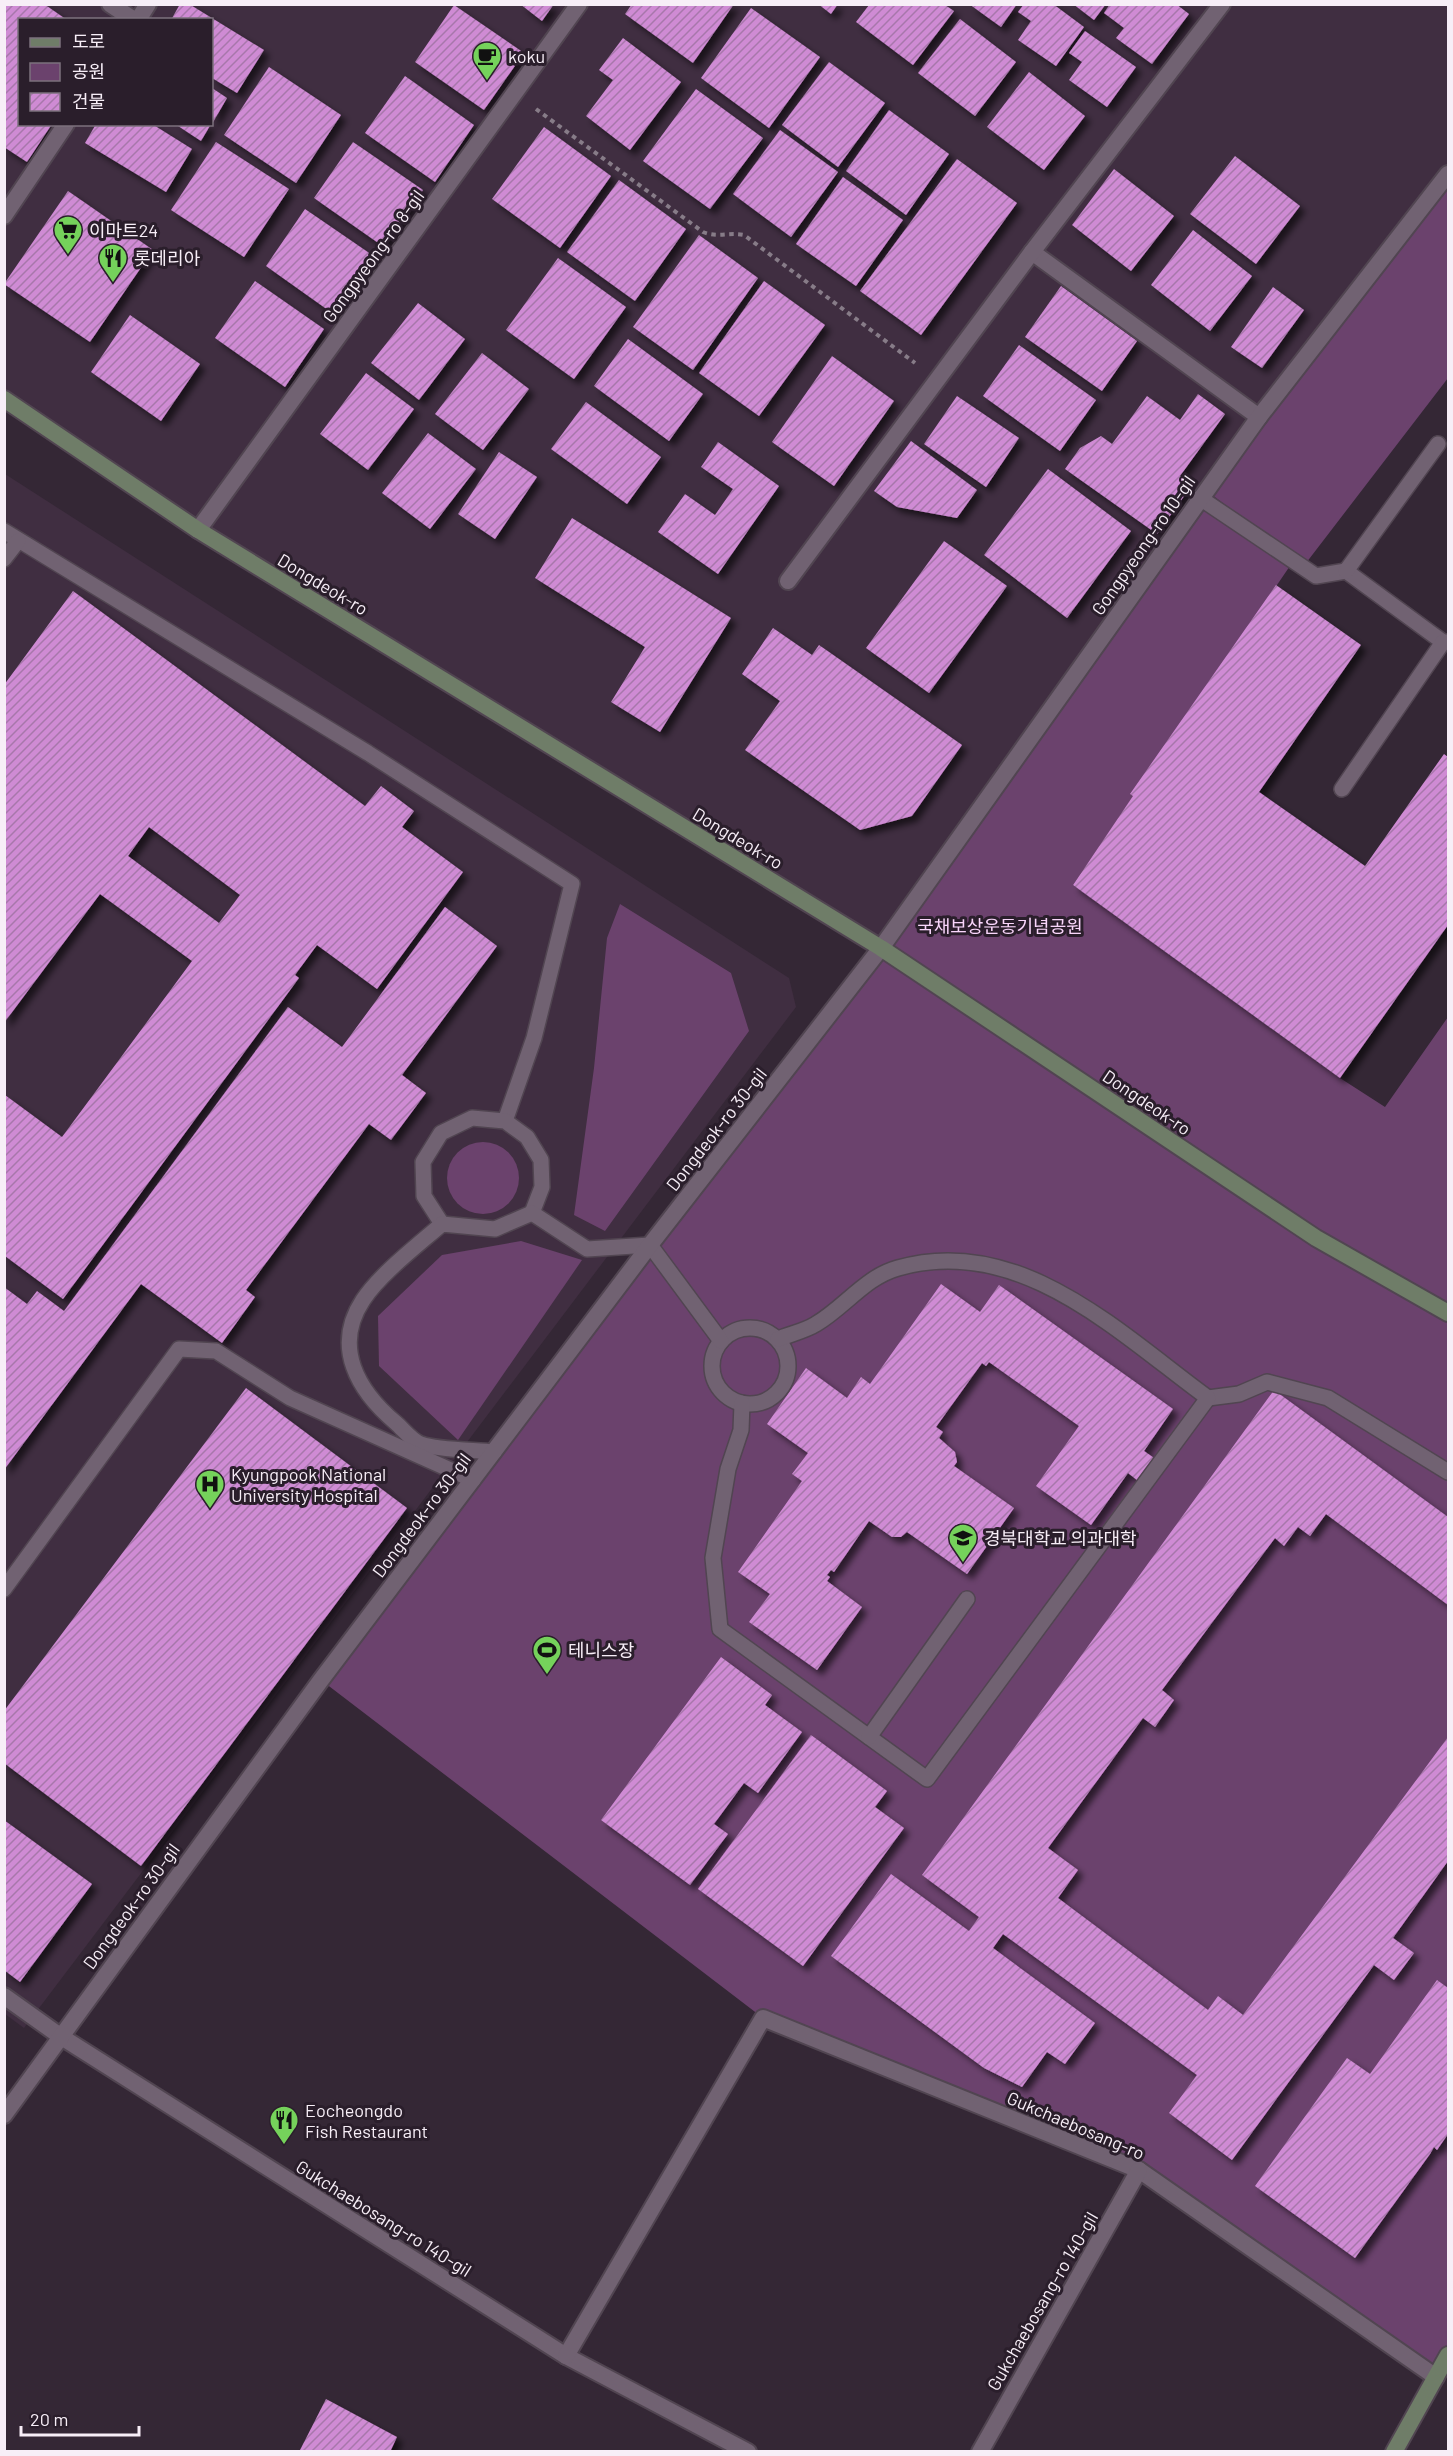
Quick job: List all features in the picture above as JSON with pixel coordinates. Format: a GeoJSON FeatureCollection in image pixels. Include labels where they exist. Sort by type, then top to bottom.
{"type":"FeatureCollection","features":[{"type":"Feature","properties":{"kind":"main road","name":"Dongdeok-ro"},"geometry":{"type":"LineString","coordinates":[[4,399],[198,530],[881,948],[1316,1238],[1449,1313]]}},
{"type":"Feature","properties":{"kind":"main road"},"geometry":{"type":"LineString","coordinates":[[1394,2451],[1449,2355]]}},
{"type":"Feature","properties":{"kind":"street"},"geometry":{"type":"LineString","coordinates":[[110,4],[133,18]]}},
{"type":"Feature","properties":{"kind":"street"},"geometry":{"type":"LineString","coordinates":[[138,18],[148,4]]}},
{"type":"Feature","properties":{"kind":"street","name":"Gongpyeong-ro 8-gil"},"geometry":{"type":"LineString","coordinates":[[198,530],[579,4]]}},
{"type":"Feature","properties":{"kind":"street"},"geometry":{"type":"LineString","coordinates":[[788,581],[1032,252],[1221,4]]}},
{"type":"Feature","properties":{"kind":"street"},"geometry":{"type":"LineString","coordinates":[[4,216],[65,126]]}},
{"type":"Feature","properties":{"kind":"street","name":"Gongpyeong-ro 10-gil"},"geometry":{"type":"LineString","coordinates":[[881,948],[1259,417],[1449,174]]}},
{"type":"Feature","properties":{"kind":"street"},"geometry":{"type":"LineString","coordinates":[[1032,252],[1259,417]]}},
{"type":"Feature","properties":{"kind":"street","name":"Dongdeok-ro 30-gil"},"geometry":{"type":"LineString","coordinates":[[4,2115],[321,1680],[650,1245],[881,948]]}},
{"type":"Feature","properties":{"kind":"street","name":"Gukchaebosang-ro 140-gil"},"geometry":{"type":"LineString","coordinates":[[4,1996],[60,2036],[566,2355],[726,2447],[748,2451]]}},
{"type":"Feature","properties":{"kind":"street","name":"Gukchaebosang-ro"},"geometry":{"type":"LineString","coordinates":[[566,2355],[763,2018],[1139,2170],[1436,2377]]}},
{"type":"Feature","properties":{"kind":"street","name":"Gukchaebosang-ro 140-gil"},"geometry":{"type":"LineString","coordinates":[[980,2451],[1139,2170]]}},
{"type":"Feature","properties":{"kind":"lane"},"geometry":{"type":"LineString","coordinates":[[1200,498],[1316,576],[1346,571],[1438,444]]}},
{"type":"Feature","properties":{"kind":"lane"},"geometry":{"type":"LineString","coordinates":[[4,531],[368,753],[573,884],[534,1038],[505,1121]]}},
{"type":"Feature","properties":{"kind":"lane"},"geometry":{"type":"LineString","coordinates":[[4,559],[18,541]]}},
{"type":"Feature","properties":{"kind":"lane"},"geometry":{"type":"LineString","coordinates":[[1342,789],[1446,642],[1346,571]]}},
{"type":"Feature","properties":{"kind":"lane"},"geometry":{"type":"LineString","coordinates":[[442,1224],[424,1196],[423,1162],[441,1133],[472,1118],[505,1121],[527,1137],[541,1160],[542,1187],[531,1213],[495,1229],[442,1224],[403,1257],[363,1299],[353,1320],[347,1349],[358,1382],[388,1417],[420,1444],[494,1452]]}},
{"type":"Feature","properties":{"kind":"lane"},"geometry":{"type":"LineString","coordinates":[[531,1213],[587,1249],[650,1245],[722,1341]]}},
{"type":"Feature","properties":{"kind":"lane"},"geometry":{"type":"LineString","coordinates":[[778,1339],[816,1324],[869,1281],[897,1268],[951,1262],[990,1264],[1032,1277],[1068,1295],[1208,1398],[1239,1394],[1267,1382],[1328,1398],[1449,1472]]}},
{"type":"Feature","properties":{"kind":"lane"},"geometry":{"type":"LineString","coordinates":[[743,1328],[768,1332],[778,1339],[788,1361],[784,1384],[766,1401],[742,1403],[730,1398],[721,1390],[714,1378],[715,1352],[722,1341],[743,1328]]}},
{"type":"Feature","properties":{"kind":"lane"},"geometry":{"type":"LineString","coordinates":[[4,1589],[178,1349],[216,1351],[290,1398],[473,1480]]}},
{"type":"Feature","properties":{"kind":"lane"},"geometry":{"type":"LineString","coordinates":[[742,1403],[741,1430],[728,1469],[713,1558],[720,1629],[927,1779],[1208,1398]]}},
{"type":"Feature","properties":{"kind":"lane"},"geometry":{"type":"LineString","coordinates":[[869,1737],[967,1599]]}},
{"type":"Feature","properties":{"kind":"path"},"geometry":{"type":"LineString","coordinates":[[514,93],[703,232],[716,237],[734,233],[744,234],[937,380]]}},
{"type":"Feature","properties":{"kind":"shaded area"},"geometry":{"type":"Polygon","coordinates":[[[4,5],[1448,5],[1448,194],[881,948],[198,530],[5,399],[4,5]]]}},
{"type":"Feature","properties":{"kind":"shaded area","name":"Kyungpook National University Hospital"},"geometry":{"type":"Polygon","coordinates":[[[5,474],[789,978],[796,1007],[24,2028],[5,2014],[5,474]]]}},
{"type":"Feature","properties":{"kind":"green space","name":"경북대학교 의과대학"},"geometry":{"type":"Polygon","coordinates":[[[1448,174],[1448,378],[1303,567],[1294,560],[1073,885],[1340,1078],[1385,1107],[1448,1017],[1448,2356],[1436,2377],[1139,2170],[763,2018],[321,1680],[881,948],[1200,498],[1291,557],[1206,490],[1448,174]]]}},
{"type":"Feature","properties":{"kind":"green space"},"geometry":{"type":"Polygon","coordinates":[[[620,904],[731,973],[749,1031],[605,1231],[574,1215],[594,1068],[607,938],[620,904]]]}},
{"type":"Feature","properties":{"kind":"green space"},"geometry":{"type":"Polygon","coordinates":[[[483,1142],[503,1148],[513,1158],[519,1178],[513,1198],[503,1208],[483,1214],[463,1208],[453,1198],[447,1178],[453,1158],[463,1148],[483,1142]]]}},
{"type":"Feature","properties":{"kind":"green space"},"geometry":{"type":"Polygon","coordinates":[[[521,1241],[582,1260],[458,1440],[379,1366],[378,1316],[442,1255],[521,1241]]]}},
{"type":"Feature","properties":{"kind":"building"},"geometry":{"type":"Polygon","coordinates":[[[4,4],[44,4],[64,18],[18,18],[18,126],[51,126],[27,162],[4,147],[4,4]]]}},
{"type":"Feature","properties":{"kind":"building"},"geometry":{"type":"Polygon","coordinates":[[[180,4],[189,4],[212,18],[172,18],[180,4]]]}},
{"type":"Feature","properties":{"kind":"building"},"geometry":{"type":"Polygon","coordinates":[[[520,4],[554,4],[542,21],[520,4]]]}},
{"type":"Feature","properties":{"kind":"building"},"geometry":{"type":"Polygon","coordinates":[[[632,4],[734,4],[693,63],[625,14],[632,4]]]}},
{"type":"Feature","properties":{"kind":"building"},"geometry":{"type":"Polygon","coordinates":[[[818,4],[838,4],[831,14],[818,4]]]}},
{"type":"Feature","properties":{"kind":"building"},"geometry":{"type":"Polygon","coordinates":[[[969,4],[1017,4],[1001,27],[969,4]]]}},
{"type":"Feature","properties":{"kind":"building"},"geometry":{"type":"Polygon","coordinates":[[[1024,4],[1053,4],[1084,27],[1056,66],[1018,40],[1031,21],[1018,12],[1024,4]]]}},
{"type":"Feature","properties":{"kind":"building"},"geometry":{"type":"Polygon","coordinates":[[[1073,4],[1106,4],[1094,20],[1073,4]]]}},
{"type":"Feature","properties":{"kind":"building"},"geometry":{"type":"Polygon","coordinates":[[[1110,4],[1176,4],[1189,14],[1152,64],[1116,38],[1124,28],[1104,13],[1110,4]]]}},
{"type":"Feature","properties":{"kind":"building"},"geometry":{"type":"Polygon","coordinates":[[[454,5],[524,53],[484,110],[415,62],[454,5]]]}},
{"type":"Feature","properties":{"kind":"building"},"geometry":{"type":"Polygon","coordinates":[[[869,5],[945,5],[954,11],[913,65],[856,22],[869,5]]]}},
{"type":"Feature","properties":{"kind":"building"},"geometry":{"type":"Polygon","coordinates":[[[751,8],[820,57],[769,128],[701,78],[751,8]]]}},
{"type":"Feature","properties":{"kind":"building"},"geometry":{"type":"Polygon","coordinates":[[[213,19],[264,50],[237,93],[213,79],[213,19]]]}},
{"type":"Feature","properties":{"kind":"building"},"geometry":{"type":"Polygon","coordinates":[[[960,19],[1016,62],[975,116],[918,73],[960,19]]]}},
{"type":"Feature","properties":{"kind":"building"},"geometry":{"type":"Polygon","coordinates":[[[1085,31],[1136,67],[1107,107],[1069,80],[1082,62],[1069,53],[1085,31]]]}},
{"type":"Feature","properties":{"kind":"building"},"geometry":{"type":"Polygon","coordinates":[[[623,38],[681,82],[630,150],[586,116],[613,80],[599,70],[623,38]]]}},
{"type":"Feature","properties":{"kind":"building"},"geometry":{"type":"Polygon","coordinates":[[[829,62],[885,103],[838,167],[782,125],[829,62]]]}},
{"type":"Feature","properties":{"kind":"building"},"geometry":{"type":"Polygon","coordinates":[[[269,67],[341,115],[296,183],[224,135],[269,67]]]}},
{"type":"Feature","properties":{"kind":"building"},"geometry":{"type":"Polygon","coordinates":[[[1029,72],[1085,116],[1044,170],[987,127],[1029,72]]]}},
{"type":"Feature","properties":{"kind":"building"},"geometry":{"type":"Polygon","coordinates":[[[405,76],[474,125],[435,182],[365,133],[405,76]]]}},
{"type":"Feature","properties":{"kind":"building"},"geometry":{"type":"Polygon","coordinates":[[[213,89],[227,98],[213,122],[213,89]]]}},
{"type":"Feature","properties":{"kind":"building"},"geometry":{"type":"Polygon","coordinates":[[[696,89],[763,138],[710,209],[643,161],[696,89]]]}},
{"type":"Feature","properties":{"kind":"building"},"geometry":{"type":"Polygon","coordinates":[[[889,110],[949,154],[906,215],[846,171],[889,110]]]}},
{"type":"Feature","properties":{"kind":"building"},"geometry":{"type":"Polygon","coordinates":[[[95,126],[155,126],[192,149],[166,192],[85,143],[95,126]]]}},
{"type":"Feature","properties":{"kind":"building"},"geometry":{"type":"Polygon","coordinates":[[[178,126],[210,126],[201,141],[178,126]]]}},
{"type":"Feature","properties":{"kind":"building"},"geometry":{"type":"Polygon","coordinates":[[[544,127],[611,176],[560,248],[492,199],[544,127]]]}},
{"type":"Feature","properties":{"kind":"building"},"geometry":{"type":"Polygon","coordinates":[[[780,130],[838,172],[791,237],[733,194],[780,130]]]}},
{"type":"Feature","properties":{"kind":"building"},"geometry":{"type":"Polygon","coordinates":[[[216,142],[289,189],[244,257],[171,210],[216,142]]]}},
{"type":"Feature","properties":{"kind":"building"},"geometry":{"type":"Polygon","coordinates":[[[353,142],[423,190],[384,247],[314,198],[353,142]]]}},
{"type":"Feature","properties":{"kind":"building"},"geometry":{"type":"Polygon","coordinates":[[[1235,156],[1300,206],[1256,264],[1190,214],[1235,156]]]}},
{"type":"Feature","properties":{"kind":"building"},"geometry":{"type":"Polygon","coordinates":[[[957,159],[1017,203],[921,335],[860,291],[957,159]]]}},
{"type":"Feature","properties":{"kind":"building"},"geometry":{"type":"Polygon","coordinates":[[[1114,169],[1174,216],[1131,271],[1072,225],[1114,169]]]}},
{"type":"Feature","properties":{"kind":"building"},"geometry":{"type":"Polygon","coordinates":[[[843,177],[903,220],[856,286],[796,244],[843,177]]]}},
{"type":"Feature","properties":{"kind":"building"},"geometry":{"type":"Polygon","coordinates":[[[619,180],[686,229],[635,301],[567,252],[619,180]]]}},
{"type":"Feature","properties":{"kind":"building"},"geometry":{"type":"Polygon","coordinates":[[[68,191],[153,250],[90,342],[4,284],[68,191]]]}},
{"type":"Feature","properties":{"kind":"building"},"geometry":{"type":"Polygon","coordinates":[[[305,209],[375,257],[335,315],[266,266],[305,209]]]}},
{"type":"Feature","properties":{"kind":"building"},"geometry":{"type":"Polygon","coordinates":[[[1193,230],[1252,276],[1210,331],[1151,285],[1193,230]]]}},
{"type":"Feature","properties":{"kind":"building"},"geometry":{"type":"Polygon","coordinates":[[[699,235],[758,278],[693,370],[633,327],[699,235]]]}},
{"type":"Feature","properties":{"kind":"building"},"geometry":{"type":"Polygon","coordinates":[[[558,258],[626,307],[574,379],[506,330],[558,258]]]}},
{"type":"Feature","properties":{"kind":"building"},"geometry":{"type":"Polygon","coordinates":[[[255,281],[324,329],[285,387],[215,338],[255,281]]]}},
{"type":"Feature","properties":{"kind":"building"},"geometry":{"type":"Polygon","coordinates":[[[764,281],[825,325],[759,416],[699,373],[764,281]]]}},
{"type":"Feature","properties":{"kind":"building"},"geometry":{"type":"Polygon","coordinates":[[[1061,286],[1137,341],[1102,391],[1025,337],[1061,286]]]}},
{"type":"Feature","properties":{"kind":"building"},"geometry":{"type":"Polygon","coordinates":[[[1273,287],[1304,310],[1262,368],[1231,347],[1273,287]]]}},
{"type":"Feature","properties":{"kind":"building"},"geometry":{"type":"Polygon","coordinates":[[[418,303],[465,339],[419,400],[371,363],[418,303]]]}},
{"type":"Feature","properties":{"kind":"building"},"geometry":{"type":"Polygon","coordinates":[[[130,315],[200,364],[161,421],[91,372],[130,315]]]}},
{"type":"Feature","properties":{"kind":"building"},"geometry":{"type":"Polygon","coordinates":[[[628,339],[703,394],[669,441],[594,386],[628,339]]]}},
{"type":"Feature","properties":{"kind":"building"},"geometry":{"type":"Polygon","coordinates":[[[1019,345],[1096,400],[1060,451],[983,396],[1019,345]]]}},
{"type":"Feature","properties":{"kind":"building"},"geometry":{"type":"Polygon","coordinates":[[[482,353],[529,389],[483,450],[435,414],[482,353]]]}},
{"type":"Feature","properties":{"kind":"building"},"geometry":{"type":"Polygon","coordinates":[[[832,356],[894,401],[834,486],[772,442],[832,356]]]}},
{"type":"Feature","properties":{"kind":"building"},"geometry":{"type":"Polygon","coordinates":[[[366,373],[414,409],[368,470],[320,434],[366,373]]]}},
{"type":"Feature","properties":{"kind":"building"},"geometry":{"type":"Polygon","coordinates":[[[1198,394],[1225,414],[1180,476],[1192,485],[1157,534],[1065,469],[1080,448],[1101,436],[1112,444],[1147,396],[1180,420],[1198,394]]]}},
{"type":"Feature","properties":{"kind":"building"},"geometry":{"type":"Polygon","coordinates":[[[957,396],[1019,438],[986,487],[924,444],[957,396]]]}},
{"type":"Feature","properties":{"kind":"building"},"geometry":{"type":"Polygon","coordinates":[[[586,402],[661,457],[627,504],[551,449],[586,402]]]}},
{"type":"Feature","properties":{"kind":"building"},"geometry":{"type":"Polygon","coordinates":[[[428,433],[476,469],[430,529],[382,493],[428,433]]]}},
{"type":"Feature","properties":{"kind":"building"},"geometry":{"type":"Polygon","coordinates":[[[911,441],[977,490],[957,518],[897,507],[874,491],[911,441]]]}},
{"type":"Feature","properties":{"kind":"building"},"geometry":{"type":"Polygon","coordinates":[[[718,442],[779,486],[718,574],[658,532],[685,494],[715,515],[733,489],[701,467],[718,442]]]}},
{"type":"Feature","properties":{"kind":"building"},"geometry":{"type":"Polygon","coordinates":[[[499,452],[537,477],[495,539],[458,514],[499,452]]]}},
{"type":"Feature","properties":{"kind":"building"},"geometry":{"type":"Polygon","coordinates":[[[1048,469],[1131,531],[1067,618],[984,555],[1048,469]]]}},
{"type":"Feature","properties":{"kind":"building"},"geometry":{"type":"Polygon","coordinates":[[[572,518],[731,618],[660,732],[611,702],[645,647],[535,578],[572,518]]]}},
{"type":"Feature","properties":{"kind":"building"},"geometry":{"type":"Polygon","coordinates":[[[944,541],[1007,586],[929,693],[866,648],[944,541]]]}},
{"type":"Feature","properties":{"kind":"building"},"geometry":{"type":"Polygon","coordinates":[[[1276,585],[1361,645],[1259,792],[1365,866],[1444,754],[1448,757],[1448,925],[1340,1078],[1073,885],[1133,796],[1130,794],[1276,585]]]}},
{"type":"Feature","properties":{"kind":"building"},"geometry":{"type":"Polygon","coordinates":[[[73,591],[365,806],[381,786],[414,811],[402,827],[463,872],[377,989],[317,945],[295,975],[299,978],[63,1299],[5,1256],[5,1095],[62,1137],[192,961],[100,894],[4,1023],[4,685],[73,591]],[[149,827],[128,856],[219,923],[240,895],[149,827]]]}},
{"type":"Feature","properties":{"kind":"building"},"geometry":{"type":"Polygon","coordinates":[[[773,628],[812,655],[819,645],[962,745],[912,816],[860,830],[745,750],[780,701],[742,674],[773,628]]]}},
{"type":"Feature","properties":{"kind":"building"},"geometry":{"type":"Polygon","coordinates":[[[445,907],[497,946],[402,1075],[426,1093],[391,1140],[369,1124],[246,1290],[255,1297],[222,1343],[141,1284],[4,1470],[4,1287],[27,1304],[37,1291],[64,1311],[288,1007],[342,1047],[445,907]]]}},
{"type":"Feature","properties":{"kind":"building"},"geometry":{"type":"Polygon","coordinates":[[[941,1284],[980,1312],[999,1285],[1173,1409],[1144,1451],[1154,1458],[1137,1480],[1128,1473],[1091,1525],[1036,1486],[1079,1426],[989,1362],[986,1366],[982,1363],[936,1427],[943,1432],[939,1438],[955,1452],[957,1462],[954,1466],[1014,1508],[967,1574],[907,1532],[901,1537],[892,1537],[869,1521],[834,1572],[831,1570],[827,1575],[830,1577],[827,1581],[862,1607],[817,1670],[749,1622],[770,1594],[738,1572],[802,1481],[792,1474],[808,1453],[767,1424],[806,1368],[847,1398],[861,1377],[870,1384],[941,1284]]]}},
{"type":"Feature","properties":{"kind":"building"},"geometry":{"type":"Polygon","coordinates":[[[246,1388],[407,1508],[141,1866],[4,1763],[4,1711],[246,1388]]]}},
{"type":"Feature","properties":{"kind":"building"},"geometry":{"type":"Polygon","coordinates":[[[1274,1390],[1448,1517],[1448,1605],[1326,1514],[1310,1536],[1298,1527],[1284,1546],[1275,1538],[1162,1690],[1174,1700],[1155,1727],[1143,1718],[1048,1848],[1078,1870],[1058,1898],[1208,2010],[1218,1996],[1243,2015],[1448,1737],[1448,1861],[1393,1938],[1414,1953],[1394,1980],[1374,1965],[1232,2160],[1169,2113],[1197,2075],[1003,1934],[993,1948],[1095,2023],[1065,2064],[1047,2052],[1022,2087],[984,2068],[831,1956],[891,1874],[969,1931],[979,1917],[922,1875],[1274,1390]]]}},
{"type":"Feature","properties":{"kind":"building"},"geometry":{"type":"Polygon","coordinates":[[[721,1657],[772,1695],[765,1705],[802,1732],[758,1793],[744,1783],[714,1824],[728,1834],[690,1885],[601,1820],[721,1657]]]}},
{"type":"Feature","properties":{"kind":"building"},"geometry":{"type":"Polygon","coordinates":[[[811,1735],[887,1791],[875,1807],[904,1828],[803,1966],[698,1889],[811,1735]]]}},
{"type":"Feature","properties":{"kind":"building"},"geometry":{"type":"Polygon","coordinates":[[[4,1820],[92,1884],[20,1982],[4,1970],[4,1820]]]}},
{"type":"Feature","properties":{"kind":"building"},"geometry":{"type":"Polygon","coordinates":[[[1437,1980],[1448,1988],[1448,2134],[1437,2150],[1434,2147],[1355,2258],[1255,2186],[1347,2058],[1370,2074],[1437,1980]]]}},
{"type":"Feature","properties":{"kind":"building"},"geometry":{"type":"Polygon","coordinates":[[[326,2399],[397,2437],[390,2452],[299,2452],[326,2399]]]}},
{"type":"Feature","properties":{"kind":"place","name":"koku"},"geometry":{"type":"Point","coordinates":[487,82]}},
{"type":"Feature","properties":{"kind":"place","name":"이마트24"},"geometry":{"type":"Point","coordinates":[68,256]}},
{"type":"Feature","properties":{"kind":"place","name":"롯데리아"},"geometry":{"type":"Point","coordinates":[113,284]}},
{"type":"Feature","properties":{"kind":"place","name":"Kyungpook National University Hospital"},"geometry":{"type":"Point","coordinates":[210,1510]}},
{"type":"Feature","properties":{"kind":"place","name":"경북대학교 의과대학"},"geometry":{"type":"Point","coordinates":[963,1564]}},
{"type":"Feature","properties":{"kind":"place","name":"테니스장"},"geometry":{"type":"Point","coordinates":[547,1676]}},
{"type":"Feature","properties":{"kind":"place","name":"Eocheongdo Fish Restaurant"},"geometry":{"type":"Point","coordinates":[284,2146]}},
{"type":"Feature","properties":{"kind":"park label","name":"국채보상운동기념공원"},"geometry":{"type":"Point","coordinates":[1000,926]}}]}
